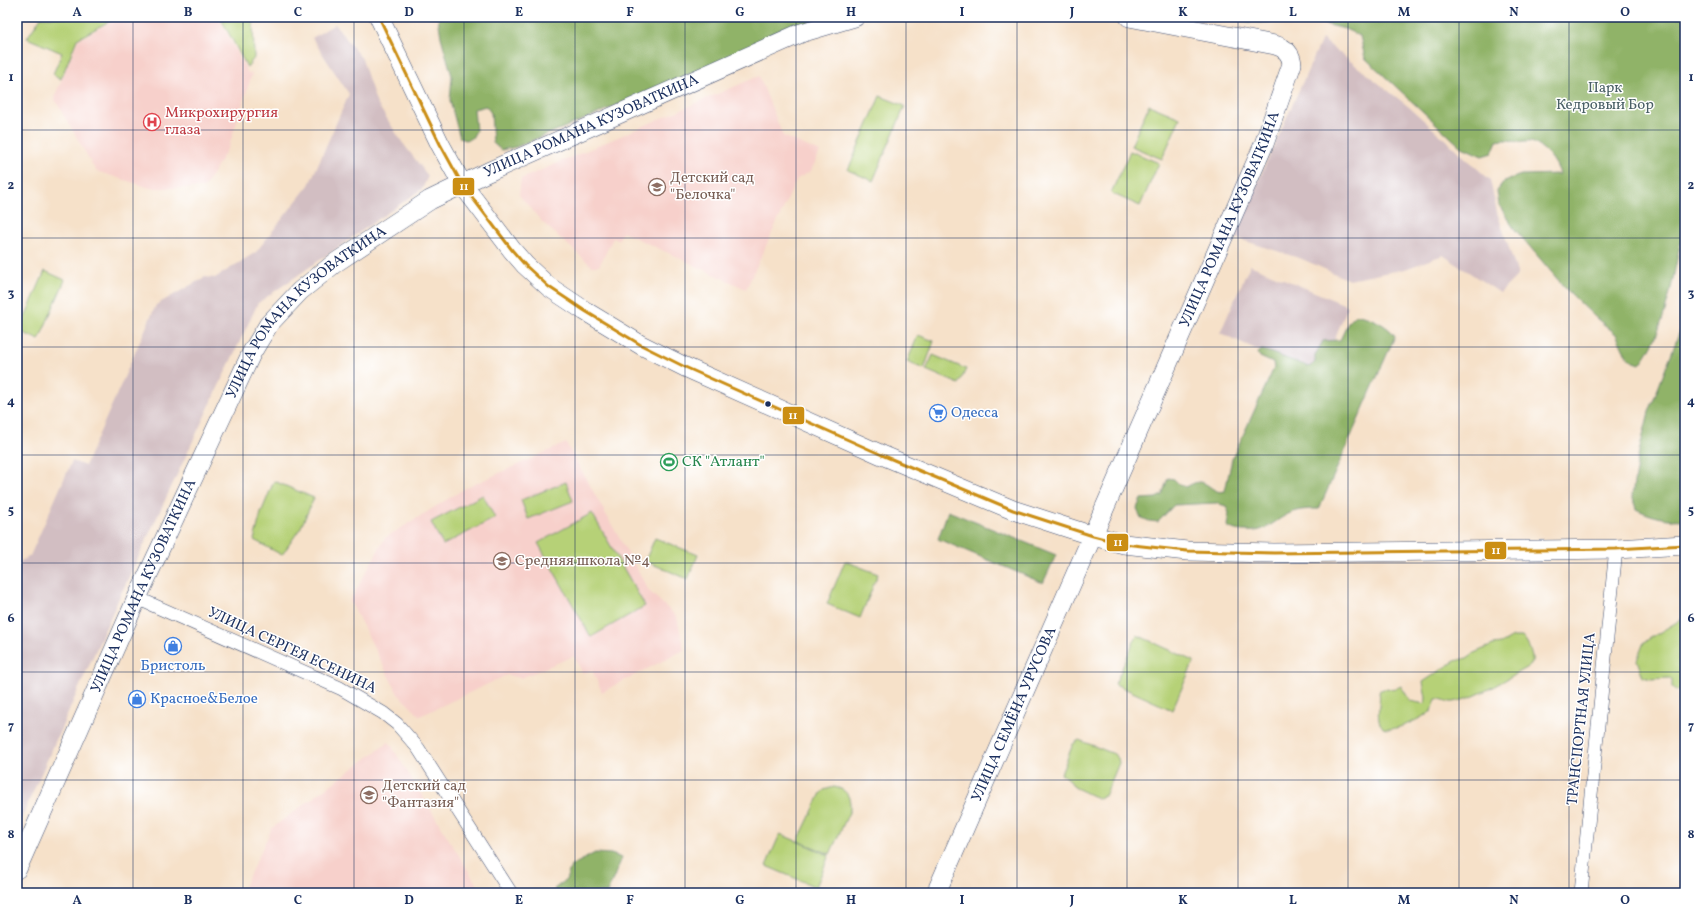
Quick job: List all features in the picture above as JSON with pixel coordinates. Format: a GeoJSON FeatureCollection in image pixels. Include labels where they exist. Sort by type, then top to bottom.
{"type":"FeatureCollection","features":[{"type":"Feature","properties":{"kind":"street"},"geometry":{"type":"LineString","coordinates":[[379,17],[440,144],[462,184],[525,265],[549,287],[585,312],[641,345],[731,389],[1013,510],[1093,536],[1124,544],[1195,551],[1274,552],[1616,548],[1685,545]]}},
{"type":"Feature","properties":{"kind":"street","name":"УЛИЦА РОМАНА КУЗОВАТКИНА"},"geometry":{"type":"LineString","coordinates":[[17,869],[137,598],[252,352],[272,320],[300,291],[335,263],[430,200],[462,184],[801,33],[855,17]]}},
{"type":"Feature","properties":{"kind":"street","name":"УЛИЦА РОМАНА КУЗОВАТКИНА"},"geometry":{"type":"LineString","coordinates":[[1093,536],[1264,144],[1292,64],[1292,58],[1288,52],[1275,45],[1129,17]]}},
{"type":"Feature","properties":{"kind":"street","name":"УЛИЦА СЕМЁНА УРУСОВА"},"geometry":{"type":"LineString","coordinates":[[936,893],[1019,701],[1093,536]]}},
{"type":"Feature","properties":{"kind":"street","name":"ТРАНСПОРТНАЯ УЛИЦА"},"geometry":{"type":"LineString","coordinates":[[1581,893],[1616,548]]}},
{"type":"Feature","properties":{"kind":"street","name":"УЛИЦА СЕРГЕЯ ЕСЕНИНА"},"geometry":{"type":"LineString","coordinates":[[137,598],[340,688],[383,713],[403,730],[418,748],[511,893]]}},
{"type":"Feature","properties":{"kind":"shaded area","name":"Микрохирургия глаза"},"geometry":{"type":"Polygon","coordinates":[[[120,17],[218,17],[248,73],[252,74],[229,146],[204,188],[150,188],[96,171],[54,98],[78,40],[120,17]]]}},
{"type":"Feature","properties":{"kind":"shaded area"},"geometry":{"type":"Polygon","coordinates":[[[335,24],[362,59],[376,102],[402,142],[428,176],[422,189],[258,303],[118,600],[17,828],[17,570],[21,561],[30,556],[72,461],[85,466],[156,305],[205,277],[215,278],[256,252],[309,185],[349,94],[312,38],[335,24]]]}},
{"type":"Feature","properties":{"kind":"shaded area"},"geometry":{"type":"Polygon","coordinates":[[[1322,39],[1409,107],[1490,180],[1497,212],[1518,275],[1500,293],[1443,255],[1405,269],[1349,280],[1302,259],[1233,237],[1322,39]]]}},
{"type":"Feature","properties":{"kind":"shaded area","name":"Детский сад \"Белочка\""},"geometry":{"type":"Polygon","coordinates":[[[759,76],[783,136],[820,152],[811,171],[797,179],[746,289],[623,232],[618,240],[613,238],[599,266],[592,266],[542,222],[519,195],[521,179],[759,76]]]}},
{"type":"Feature","properties":{"kind":"shaded area"},"geometry":{"type":"Polygon","coordinates":[[[1250,265],[1348,306],[1319,377],[1220,333],[1250,265]]]}},
{"type":"Feature","properties":{"kind":"shaded area","name":"Средняя школа №4"},"geometry":{"type":"Polygon","coordinates":[[[566,443],[649,591],[677,617],[684,650],[602,692],[592,670],[583,674],[574,656],[521,678],[507,675],[420,716],[398,694],[350,601],[385,538],[464,489],[566,443]]]}},
{"type":"Feature","properties":{"kind":"shaded area","name":"Детский сад \"Фантазия\""},"geometry":{"type":"Polygon","coordinates":[[[389,742],[482,893],[241,893],[272,828],[389,742]]]}},
{"type":"Feature","properties":{"kind":"green space"},"geometry":{"type":"Polygon","coordinates":[[[41,17],[117,17],[77,39],[61,79],[53,74],[62,53],[27,38],[41,17]]]}},
{"type":"Feature","properties":{"kind":"green space"},"geometry":{"type":"Polygon","coordinates":[[[220,17],[253,17],[254,58],[247,67],[220,17]]]}},
{"type":"Feature","properties":{"kind":"green space"},"geometry":{"type":"Polygon","coordinates":[[[438,17],[821,17],[590,117],[516,147],[501,150],[493,143],[491,113],[486,106],[474,109],[476,131],[472,138],[466,140],[460,138],[450,101],[452,76],[441,37],[438,17]]]}},
{"type":"Feature","properties":{"kind":"green space"},"geometry":{"type":"Polygon","coordinates":[[[1219,17],[1284,17],[1260,23],[1219,17]]]}},
{"type":"Feature","properties":{"kind":"green space","name":"Парк Кедровый Бор"},"geometry":{"type":"Polygon","coordinates":[[[1296,17],[1685,17],[1685,238],[1680,245],[1666,308],[1661,323],[1648,352],[1640,364],[1632,361],[1624,351],[1616,334],[1596,318],[1565,288],[1513,227],[1499,205],[1497,191],[1505,181],[1521,175],[1560,174],[1553,159],[1541,147],[1531,142],[1508,140],[1497,141],[1492,153],[1482,156],[1460,146],[1365,58],[1360,36],[1345,29],[1296,17]]]}},
{"type":"Feature","properties":{"kind":"green space"},"geometry":{"type":"Polygon","coordinates":[[[880,96],[905,106],[873,181],[848,170],[880,96]]]}},
{"type":"Feature","properties":{"kind":"green space"},"geometry":{"type":"Polygon","coordinates":[[[1149,105],[1180,118],[1162,159],[1131,146],[1149,105]]]}},
{"type":"Feature","properties":{"kind":"green space"},"geometry":{"type":"Polygon","coordinates":[[[1130,151],[1159,163],[1140,206],[1111,193],[1130,151]]]}},
{"type":"Feature","properties":{"kind":"green space"},"geometry":{"type":"Polygon","coordinates":[[[45,271],[65,280],[39,340],[19,331],[45,271]]]}},
{"type":"Feature","properties":{"kind":"green space"},"geometry":{"type":"Polygon","coordinates":[[[1356,315],[1361,315],[1378,322],[1388,328],[1395,336],[1319,509],[1302,510],[1290,513],[1260,530],[1253,531],[1238,530],[1227,526],[1229,513],[1226,506],[1216,503],[1174,505],[1158,522],[1149,521],[1140,517],[1137,508],[1141,499],[1156,498],[1162,495],[1168,478],[1174,479],[1179,484],[1186,487],[1199,482],[1206,484],[1215,490],[1221,492],[1225,491],[1232,459],[1274,368],[1273,363],[1260,357],[1258,353],[1262,350],[1266,351],[1310,367],[1315,362],[1315,355],[1323,341],[1340,340],[1348,323],[1356,315]]]}},
{"type":"Feature","properties":{"kind":"green space"},"geometry":{"type":"Polygon","coordinates":[[[1685,318],[1685,520],[1660,518],[1636,509],[1632,495],[1639,452],[1649,412],[1685,318]]]}},
{"type":"Feature","properties":{"kind":"green space"},"geometry":{"type":"Polygon","coordinates":[[[918,335],[934,341],[924,369],[907,362],[918,335]]]}},
{"type":"Feature","properties":{"kind":"green space"},"geometry":{"type":"Polygon","coordinates":[[[933,355],[966,369],[959,384],[926,370],[933,355]]]}},
{"type":"Feature","properties":{"kind":"green space"},"geometry":{"type":"Polygon","coordinates":[[[274,481],[314,498],[301,527],[282,555],[254,540],[261,513],[274,481]]]}},
{"type":"Feature","properties":{"kind":"green space"},"geometry":{"type":"Polygon","coordinates":[[[566,482],[573,501],[528,519],[521,500],[566,482]]]}},
{"type":"Feature","properties":{"kind":"green space"},"geometry":{"type":"Polygon","coordinates":[[[483,495],[495,518],[443,545],[431,522],[483,495]]]}},
{"type":"Feature","properties":{"kind":"green space"},"geometry":{"type":"Polygon","coordinates":[[[948,511],[1056,555],[1043,583],[938,539],[948,511]]]}},
{"type":"Feature","properties":{"kind":"green space"},"geometry":{"type":"Polygon","coordinates":[[[592,513],[645,606],[591,637],[538,543],[592,513]]]}},
{"type":"Feature","properties":{"kind":"green space"},"geometry":{"type":"Polygon","coordinates":[[[655,538],[698,555],[688,579],[645,561],[655,538]]]}},
{"type":"Feature","properties":{"kind":"green space"},"geometry":{"type":"Polygon","coordinates":[[[845,561],[878,574],[860,618],[827,604],[845,561]]]}},
{"type":"Feature","properties":{"kind":"green space"},"geometry":{"type":"Polygon","coordinates":[[[1685,617],[1685,690],[1677,691],[1672,687],[1672,680],[1669,678],[1651,679],[1643,677],[1637,660],[1644,642],[1685,617]]]}},
{"type":"Feature","properties":{"kind":"green space"},"geometry":{"type":"Polygon","coordinates":[[[1137,635],[1194,661],[1172,710],[1115,684],[1137,635]]]}},
{"type":"Feature","properties":{"kind":"green space"},"geometry":{"type":"Polygon","coordinates":[[[1513,637],[1522,637],[1526,643],[1532,658],[1531,665],[1484,692],[1464,700],[1449,702],[1436,699],[1432,711],[1408,724],[1388,729],[1383,728],[1379,723],[1379,691],[1401,686],[1410,701],[1425,704],[1426,698],[1423,682],[1455,661],[1467,658],[1474,653],[1493,645],[1501,644],[1513,637]]]}},
{"type":"Feature","properties":{"kind":"green space"},"geometry":{"type":"Polygon","coordinates":[[[1079,740],[1114,754],[1118,758],[1119,763],[1105,796],[1097,798],[1074,787],[1068,778],[1061,774],[1073,744],[1079,740]]]}},
{"type":"Feature","properties":{"kind":"green space"},"geometry":{"type":"Polygon","coordinates":[[[834,787],[847,794],[850,801],[850,810],[830,854],[798,841],[821,793],[824,790],[834,787]]]}},
{"type":"Feature","properties":{"kind":"green space"},"geometry":{"type":"Polygon","coordinates":[[[780,834],[829,855],[816,887],[766,866],[780,834]]]}},
{"type":"Feature","properties":{"kind":"green space"},"geometry":{"type":"Polygon","coordinates":[[[595,853],[611,854],[622,858],[607,893],[558,893],[554,889],[566,880],[571,866],[595,853]]]}},
{"type":"Feature","properties":{"kind":"transit line","name":"11"},"geometry":{"type":"LineString","coordinates":[[379,17],[440,144],[462,184],[512,250],[525,265],[549,287],[641,345],[685,367],[882,455],[1013,510],[1093,536],[1124,544],[1187,551],[1274,553],[1616,549],[1685,545]]}},
{"type":"Feature","properties":{"kind":"place","name":"Микрохирургия глаза"},"geometry":{"type":"Point","coordinates":[152,122]}},
{"type":"Feature","properties":{"kind":"place","name":"Детский сад \"Белочка\""},"geometry":{"type":"Point","coordinates":[657,187]}},
{"type":"Feature","properties":{"kind":"place","name":"Одесса"},"geometry":{"type":"Point","coordinates":[938,413]}},
{"type":"Feature","properties":{"kind":"place","name":"СК \"Атлант\""},"geometry":{"type":"Point","coordinates":[669,462]}},
{"type":"Feature","properties":{"kind":"place","name":"Средняя школа №4"},"geometry":{"type":"Point","coordinates":[502,561]}},
{"type":"Feature","properties":{"kind":"place","name":"Бристоль"},"geometry":{"type":"Point","coordinates":[173,646]}},
{"type":"Feature","properties":{"kind":"place","name":"Красное&Белое"},"geometry":{"type":"Point","coordinates":[137,699]}},
{"type":"Feature","properties":{"kind":"place","name":"Детский сад \"Фантазия\""},"geometry":{"type":"Point","coordinates":[369,795]}}]}
